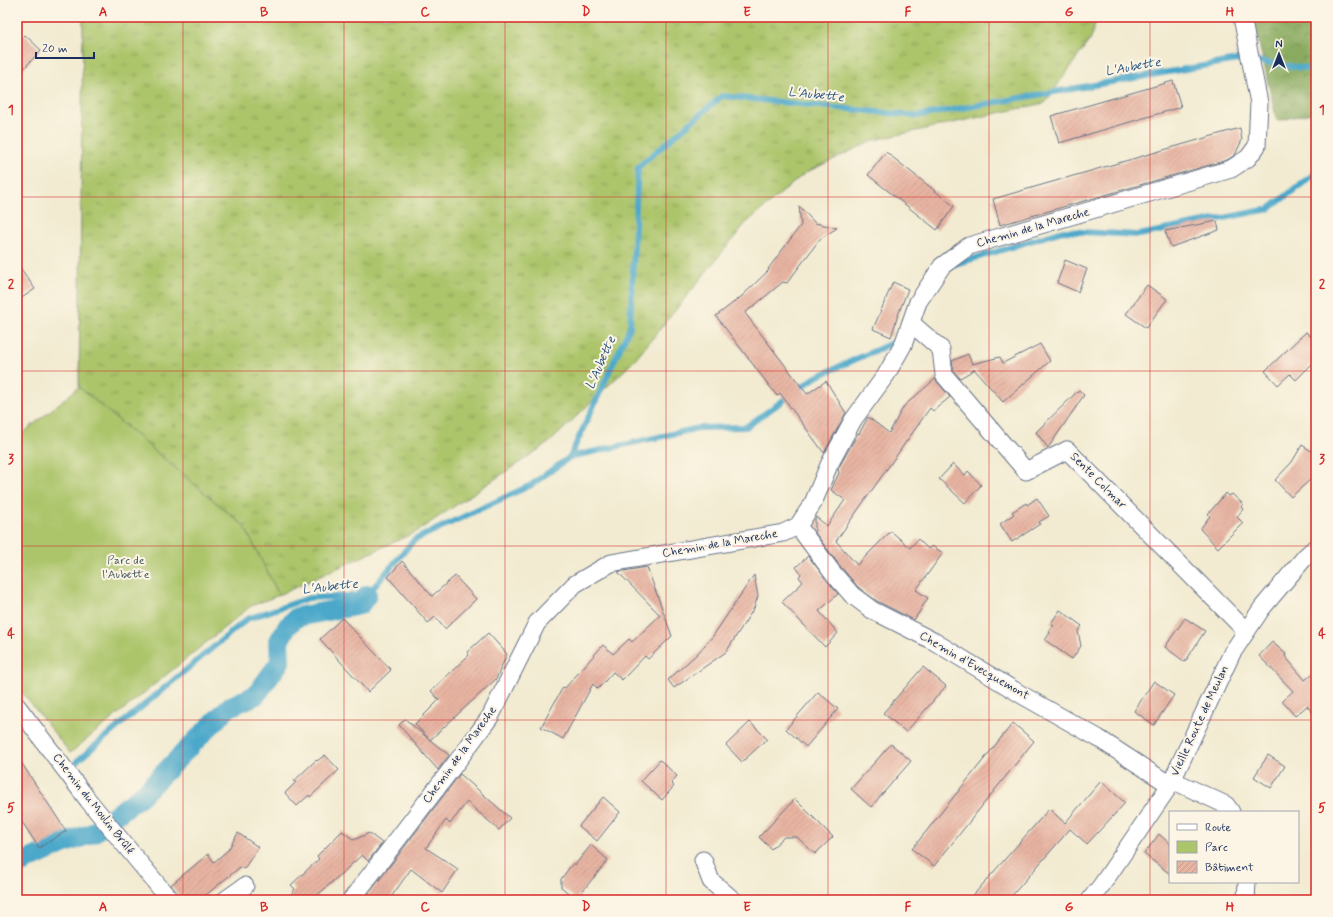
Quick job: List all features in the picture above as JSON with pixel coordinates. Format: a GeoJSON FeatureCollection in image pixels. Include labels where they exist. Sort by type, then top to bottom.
{"type":"FeatureCollection","features":[{"type":"Feature","properties":{"kind":"street","name":"Chemin de la Mareche"},"geometry":{"type":"LineString","coordinates":[[351,900],[459,760],[490,717],[537,623],[575,584],[611,563],[783,533],[798,526],[813,503],[829,465],[853,420],[886,375],[903,345],[918,302],[942,266],[969,246],[1232,169],[1248,158],[1257,146],[1259,103],[1242,17]]}},
{"type":"Feature","properties":{"kind":"street","name":"Sente Colmar"},"geometry":{"type":"LineString","coordinates":[[911,323],[941,349],[944,375],[1026,471],[1067,450],[1246,631]]}},
{"type":"Feature","properties":{"kind":"street","name":"Chemin d'Evecquemont"},"geometry":{"type":"LineString","coordinates":[[798,526],[832,572],[852,594],[872,610],[936,642],[1022,695],[1171,782],[1226,805],[1230,811]]}},
{"type":"Feature","properties":{"kind":"street","name":"Vieille Route de Meulan"},"geometry":{"type":"LineString","coordinates":[[1090,900],[1171,782],[1232,652],[1262,608],[1306,556],[1316,547]]}},
{"type":"Feature","properties":{"kind":"street","name":"Chemin du Moulin Brûlé"},"geometry":{"type":"LineString","coordinates":[[17,706],[88,800],[170,900]]}},
{"type":"Feature","properties":{"kind":"street"},"geometry":{"type":"LineString","coordinates":[[703,860],[711,881],[733,900]]}},
{"type":"Feature","properties":{"kind":"street"},"geometry":{"type":"LineString","coordinates":[[1246,900],[1247,883]]}},
{"type":"Feature","properties":{"kind":"street"},"geometry":{"type":"LineString","coordinates":[[225,900],[245,886]]}},
{"type":"Feature","properties":{"kind":"green space"},"geometry":{"type":"Polygon","coordinates":[[[83,17],[1097,17],[1091,38],[1045,103],[874,140],[805,173],[745,224],[635,360],[550,442],[416,532],[279,595],[244,526],[79,387],[83,17]]]}},
{"type":"Feature","properties":{"kind":"green space"},"geometry":{"type":"Polygon","coordinates":[[[1253,17],[1316,17],[1316,112],[1277,121],[1253,17]]]}},
{"type":"Feature","properties":{"kind":"green space","name":"Parc de l'Aubette"},"geometry":{"type":"Polygon","coordinates":[[[79,387],[244,526],[279,595],[251,606],[70,753],[17,686],[17,438],[79,387]]]}},
{"type":"Feature","properties":{"kind":"building"},"geometry":{"type":"Polygon","coordinates":[[[25,35],[41,50],[17,76],[17,43],[25,35]]]}},
{"type":"Feature","properties":{"kind":"building"},"geometry":{"type":"Polygon","coordinates":[[[1173,81],[1181,107],[1059,143],[1051,116],[1173,81]]]}},
{"type":"Feature","properties":{"kind":"building"},"geometry":{"type":"Polygon","coordinates":[[[1240,128],[1242,140],[1235,155],[1227,160],[1000,225],[993,199],[1240,128]]]}},
{"type":"Feature","properties":{"kind":"building"},"geometry":{"type":"Polygon","coordinates":[[[886,152],[954,206],[937,230],[868,175],[886,152]]]}},
{"type":"Feature","properties":{"kind":"building"},"geometry":{"type":"Polygon","coordinates":[[[799,206],[815,223],[837,228],[820,239],[787,283],[783,282],[745,313],[807,394],[826,381],[846,413],[824,453],[780,393],[777,396],[716,316],[742,296],[769,270],[768,269],[801,225],[799,206]]]}},
{"type":"Feature","properties":{"kind":"building"},"geometry":{"type":"Polygon","coordinates":[[[1217,221],[1219,230],[1171,247],[1165,231],[1217,221]]]}},
{"type":"Feature","properties":{"kind":"building"},"geometry":{"type":"Polygon","coordinates":[[[1065,260],[1087,269],[1078,292],[1057,283],[1065,260]]]}},
{"type":"Feature","properties":{"kind":"building"},"geometry":{"type":"Polygon","coordinates":[[[17,263],[35,289],[17,301],[17,263]]]}},
{"type":"Feature","properties":{"kind":"building"},"geometry":{"type":"Polygon","coordinates":[[[893,282],[908,289],[891,337],[873,329],[893,282]]]}},
{"type":"Feature","properties":{"kind":"building"},"geometry":{"type":"Polygon","coordinates":[[[1147,285],[1167,299],[1146,328],[1126,314],[1147,285]]]}},
{"type":"Feature","properties":{"kind":"building"},"geometry":{"type":"Polygon","coordinates":[[[1306,332],[1316,342],[1316,360],[1296,380],[1290,374],[1278,385],[1265,371],[1306,332]]]}},
{"type":"Feature","properties":{"kind":"building"},"geometry":{"type":"Polygon","coordinates":[[[1040,344],[1050,361],[1003,402],[974,369],[960,378],[954,371],[952,361],[968,354],[972,364],[1000,357],[1003,363],[1040,344]]]}},
{"type":"Feature","properties":{"kind":"building"},"geometry":{"type":"Polygon","coordinates":[[[935,379],[950,397],[933,411],[930,408],[836,541],[857,565],[891,531],[910,548],[918,539],[928,549],[932,546],[943,553],[916,590],[928,598],[914,620],[877,601],[859,588],[815,533],[815,519],[816,517],[827,526],[845,500],[831,490],[839,473],[838,469],[868,417],[889,433],[904,406],[935,379]]]}},
{"type":"Feature","properties":{"kind":"building"},"geometry":{"type":"Polygon","coordinates":[[[1079,390],[1084,395],[1048,448],[1036,432],[1079,390]]]}},
{"type":"Feature","properties":{"kind":"building"},"geometry":{"type":"Polygon","coordinates":[[[1302,445],[1316,454],[1316,469],[1311,479],[1291,497],[1275,480],[1292,462],[1302,445]]]}},
{"type":"Feature","properties":{"kind":"building"},"geometry":{"type":"Polygon","coordinates":[[[953,464],[965,475],[968,471],[981,485],[965,503],[939,479],[953,464]]]}},
{"type":"Feature","properties":{"kind":"building"},"geometry":{"type":"Polygon","coordinates":[[[1226,493],[1229,496],[1232,494],[1243,504],[1241,507],[1243,509],[1237,517],[1243,523],[1218,548],[1200,529],[1210,516],[1208,514],[1226,493]]]}},
{"type":"Feature","properties":{"kind":"building"},"geometry":{"type":"Polygon","coordinates":[[[1037,498],[1049,516],[1039,522],[1040,524],[1012,542],[1000,524],[1014,514],[1012,512],[1026,503],[1027,505],[1037,498]]]}},
{"type":"Feature","properties":{"kind":"building"},"geometry":{"type":"Polygon","coordinates":[[[808,556],[838,594],[819,611],[838,633],[825,647],[782,602],[803,582],[799,577],[801,574],[796,567],[808,556]]]}},
{"type":"Feature","properties":{"kind":"building"},"geometry":{"type":"Polygon","coordinates":[[[402,561],[432,596],[455,576],[476,599],[445,629],[435,617],[428,623],[388,577],[402,561]]]}},
{"type":"Feature","properties":{"kind":"building"},"geometry":{"type":"Polygon","coordinates":[[[647,567],[672,636],[648,659],[645,656],[622,680],[613,672],[598,689],[593,684],[563,739],[541,727],[563,687],[565,688],[603,645],[613,654],[629,639],[632,642],[660,615],[618,572],[647,567]]]}},
{"type":"Feature","properties":{"kind":"building"},"geometry":{"type":"Polygon","coordinates":[[[754,575],[758,596],[754,608],[726,652],[674,688],[668,680],[697,654],[713,636],[754,575]]]}},
{"type":"Feature","properties":{"kind":"building"},"geometry":{"type":"Polygon","coordinates":[[[1060,610],[1082,626],[1078,631],[1081,646],[1072,659],[1045,640],[1050,633],[1049,631],[1054,625],[1051,623],[1060,610]]]}},
{"type":"Feature","properties":{"kind":"building"},"geometry":{"type":"Polygon","coordinates":[[[342,618],[391,670],[368,692],[320,639],[342,618]]]}},
{"type":"Feature","properties":{"kind":"building"},"geometry":{"type":"Polygon","coordinates":[[[1185,618],[1205,631],[1185,662],[1165,647],[1185,618]]]}},
{"type":"Feature","properties":{"kind":"building"},"geometry":{"type":"Polygon","coordinates":[[[488,633],[507,654],[496,679],[430,740],[415,724],[439,700],[431,691],[469,655],[467,652],[488,633]]]}},
{"type":"Feature","properties":{"kind":"building"},"geometry":{"type":"Polygon","coordinates":[[[1272,642],[1286,654],[1285,656],[1305,680],[1316,671],[1316,717],[1307,706],[1295,716],[1282,701],[1293,691],[1259,656],[1272,642]]]}},
{"type":"Feature","properties":{"kind":"building"},"geometry":{"type":"Polygon","coordinates":[[[923,667],[946,686],[906,732],[883,713],[923,667]]]}},
{"type":"Feature","properties":{"kind":"building"},"geometry":{"type":"Polygon","coordinates":[[[1154,681],[1174,695],[1154,725],[1134,711],[1154,681]]]}},
{"type":"Feature","properties":{"kind":"building"},"geometry":{"type":"Polygon","coordinates":[[[818,692],[838,709],[806,747],[786,729],[818,692]]]}},
{"type":"Feature","properties":{"kind":"building"},"geometry":{"type":"Polygon","coordinates":[[[405,719],[449,755],[438,770],[399,725],[405,719]]]}},
{"type":"Feature","properties":{"kind":"building"},"geometry":{"type":"Polygon","coordinates":[[[750,722],[767,739],[742,762],[726,745],[750,722]]]}},
{"type":"Feature","properties":{"kind":"building"},"geometry":{"type":"Polygon","coordinates":[[[1013,723],[1034,741],[934,866],[912,849],[1013,723]]]}},
{"type":"Feature","properties":{"kind":"building"},"geometry":{"type":"Polygon","coordinates":[[[891,744],[911,761],[871,807],[851,789],[891,744]]]}},
{"type":"Feature","properties":{"kind":"building"},"geometry":{"type":"Polygon","coordinates":[[[325,755],[339,770],[310,797],[309,795],[297,806],[285,793],[296,782],[294,781],[316,760],[317,761],[325,755]]]}},
{"type":"Feature","properties":{"kind":"building"},"geometry":{"type":"Polygon","coordinates":[[[1268,755],[1285,766],[1271,788],[1254,777],[1268,755]]]}},
{"type":"Feature","properties":{"kind":"building"},"geometry":{"type":"Polygon","coordinates":[[[17,756],[66,831],[39,848],[17,814],[17,756]]]}},
{"type":"Feature","properties":{"kind":"building"},"geometry":{"type":"Polygon","coordinates":[[[660,760],[677,776],[671,783],[674,786],[662,800],[641,781],[660,760]]]}},
{"type":"Feature","properties":{"kind":"building"},"geometry":{"type":"Polygon","coordinates":[[[460,774],[510,818],[499,830],[467,802],[450,824],[446,820],[426,848],[458,869],[442,893],[411,869],[389,900],[364,900],[460,774]]]}},
{"type":"Feature","properties":{"kind":"building"},"geometry":{"type":"Polygon","coordinates":[[[1101,781],[1125,803],[1087,844],[1070,829],[1008,900],[969,900],[1049,809],[1065,823],[1101,781]]]}},
{"type":"Feature","properties":{"kind":"building"},"geometry":{"type":"Polygon","coordinates":[[[603,797],[620,812],[597,841],[579,826],[603,797]]]}},
{"type":"Feature","properties":{"kind":"building"},"geometry":{"type":"Polygon","coordinates":[[[795,799],[833,837],[815,854],[797,837],[784,837],[771,849],[759,837],[795,799]]]}},
{"type":"Feature","properties":{"kind":"building"},"geometry":{"type":"Polygon","coordinates":[[[342,831],[354,840],[369,833],[382,843],[368,861],[362,855],[312,900],[288,900],[295,889],[291,885],[319,859],[317,856],[342,831]]]}},
{"type":"Feature","properties":{"kind":"building"},"geometry":{"type":"Polygon","coordinates":[[[238,833],[258,847],[244,869],[240,867],[200,900],[180,900],[178,894],[171,885],[208,854],[214,862],[228,850],[238,833]]]}},
{"type":"Feature","properties":{"kind":"building"},"geometry":{"type":"Polygon","coordinates":[[[1159,834],[1169,843],[1169,873],[1144,854],[1159,834]]]}},
{"type":"Feature","properties":{"kind":"building"},"geometry":{"type":"Polygon","coordinates":[[[591,845],[608,860],[576,899],[561,887],[561,879],[573,863],[575,865],[591,845]]]}},
{"type":"Feature","properties":{"kind":"waterway","name":"L'Aubette"},"geometry":{"type":"LineString","coordinates":[[570,457],[630,327],[638,167],[722,96],[917,116],[1243,59],[1316,70]]}},
{"type":"Feature","properties":{"kind":"waterway","name":"L'Aubette"},"geometry":{"type":"LineString","coordinates":[[953,265],[1063,231],[1139,235],[1269,209],[1316,173]]}},
{"type":"Feature","properties":{"kind":"waterway","name":"L'Aubette"},"geometry":{"type":"LineString","coordinates":[[77,761],[247,619],[309,598],[367,595],[414,540],[531,485],[570,457],[699,428],[746,427],[816,377],[901,339]]}},
{"type":"Feature","properties":{"kind":"waterway"},"geometry":{"type":"LineString","coordinates":[[17,865],[65,843],[93,833],[142,795],[229,707],[256,695],[280,662],[279,641],[287,627],[297,617],[360,605],[367,595]]}}]}
